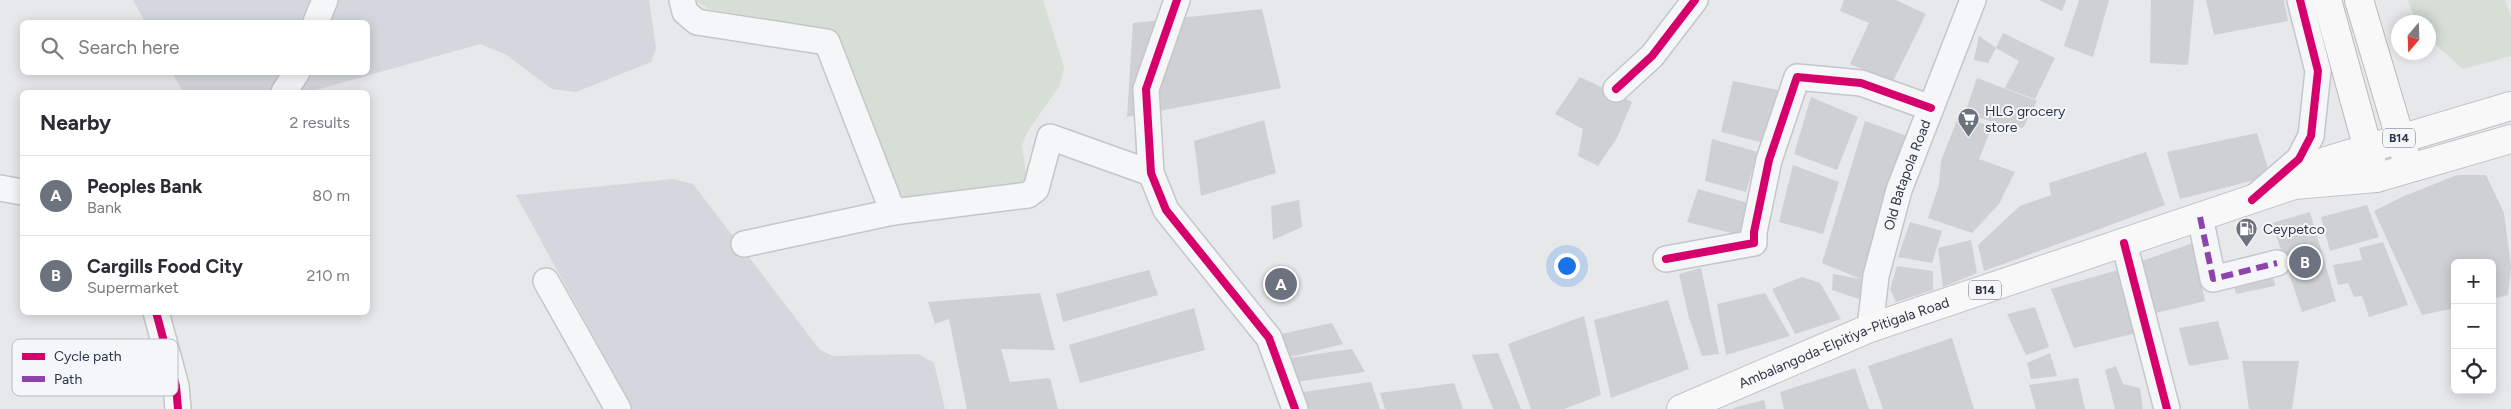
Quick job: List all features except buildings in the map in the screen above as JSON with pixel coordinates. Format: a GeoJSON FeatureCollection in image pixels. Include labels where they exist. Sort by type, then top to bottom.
{"type":"FeatureCollection","features":[{"type":"Feature","properties":{"kind":"main road"},"geometry":{"type":"LineString","coordinates":[[2328,0],[2366,147],[2376,178]]}},
{"type":"Feature","properties":{"kind":"main road"},"geometry":{"type":"LineString","coordinates":[[2359,0],[2409,168]]}},
{"type":"Feature","properties":{"kind":"main road","name":"Ambalangoda-Elpitiya-Pitigala Road"},"geometry":{"type":"LineString","coordinates":[[2294,185],[2326,161],[2366,147],[2511,106]]}},
{"type":"Feature","properties":{"kind":"main road","name":"Ambalangoda-Elpitiya-Pitigala Road"},"geometry":{"type":"LineString","coordinates":[[1681,409],[1870,328],[2294,185],[2376,178],[2511,139]]}},
{"type":"Feature","properties":{"kind":"street"},"geometry":{"type":"LineString","coordinates":[[317,20],[325,0]]}},
{"type":"Feature","properties":{"kind":"street"},"geometry":{"type":"LineString","coordinates":[[682,0],[684,12],[697,22],[827,42],[893,212]]}},
{"type":"Feature","properties":{"kind":"street"},"geometry":{"type":"LineString","coordinates":[[1177,0],[1146,89],[1152,173],[1166,210],[1269,338],[1295,409]]}},
{"type":"Feature","properties":{"kind":"street"},"geometry":{"type":"LineString","coordinates":[[1616,89],[1652,56],[1695,0]]}},
{"type":"Feature","properties":{"kind":"street","name":"Old Batapola Road"},"geometry":{"type":"LineString","coordinates":[[1870,328],[1876,276],[1899,190],[1973,0]]}},
{"type":"Feature","properties":{"kind":"street"},"geometry":{"type":"LineString","coordinates":[[2252,200],[2298,159],[2311,136],[2318,71],[2300,0]]}},
{"type":"Feature","properties":{"kind":"street"},"geometry":{"type":"LineString","coordinates":[[285,90],[295,75]]}},
{"type":"Feature","properties":{"kind":"street"},"geometry":{"type":"LineString","coordinates":[[1666,259],[1754,243],[1754,232],[1769,160],[1797,78],[1861,83],[1931,108]]}},
{"type":"Feature","properties":{"kind":"street"},"geometry":{"type":"LineString","coordinates":[[744,244],[893,212],[1028,195],[1036,189],[1050,137],[1152,173]]}},
{"type":"Feature","properties":{"kind":"street"},"geometry":{"type":"LineString","coordinates":[[0,188],[20,192]]}},
{"type":"Feature","properties":{"kind":"street"},"geometry":{"type":"LineString","coordinates":[[2200,218],[2213,279],[2277,263]]}},
{"type":"Feature","properties":{"kind":"street"},"geometry":{"type":"LineString","coordinates":[[2124,243],[2167,409]]}},
{"type":"Feature","properties":{"kind":"street"},"geometry":{"type":"LineString","coordinates":[[546,281],[618,409]]}},
{"type":"Feature","properties":{"kind":"street"},"geometry":{"type":"LineString","coordinates":[[157,315],[163,339]]}},
{"type":"Feature","properties":{"kind":"street"},"geometry":{"type":"LineString","coordinates":[[177,396],[178,409]]}},
{"type":"Feature","properties":{"kind":"shaded area"},"geometry":{"type":"Polygon","coordinates":[[[133,0],[649,0],[656,48],[651,62],[576,92],[552,89],[505,54],[480,44],[370,75],[370,20],[144,20],[133,0]]]}},
{"type":"Feature","properties":{"kind":"shaded area"},"geometry":{"type":"Polygon","coordinates":[[[694,0],[1043,0],[1064,67],[1060,85],[1028,131],[1022,145],[1027,180],[1022,186],[904,197],[896,193],[827,30],[709,9],[694,0]]]}},
{"type":"Feature","properties":{"kind":"shaded area"},"geometry":{"type":"Polygon","coordinates":[[[2408,0],[2505,0],[2511,17],[2511,56],[2463,69],[2436,45],[2436,15],[2413,15],[2408,0]]]}},
{"type":"Feature","properties":{"kind":"shaded area"},"geometry":{"type":"Polygon","coordinates":[[[173,75],[370,75],[316,90],[182,90],[173,75]]]}},
{"type":"Feature","properties":{"kind":"shaded area"},"geometry":{"type":"Polygon","coordinates":[[[673,179],[693,184],[820,350],[833,356],[918,354],[934,363],[945,409],[633,409],[516,195],[673,179]]]}},
{"type":"Feature","properties":{"kind":"marked path"},"geometry":{"type":"LineString","coordinates":[[2200,217],[2213,279],[2277,263]]}},
{"type":"Feature","properties":{"kind":"cycle path"},"geometry":{"type":"LineString","coordinates":[[1177,0],[1146,89],[1151,173],[1166,210],[1269,338],[1295,409]]}},
{"type":"Feature","properties":{"kind":"cycle path"},"geometry":{"type":"LineString","coordinates":[[1616,89],[1652,56],[1695,0]]}},
{"type":"Feature","properties":{"kind":"cycle path"},"geometry":{"type":"LineString","coordinates":[[2252,200],[2299,159],[2311,136],[2318,71],[2300,0]]}},
{"type":"Feature","properties":{"kind":"cycle path"},"geometry":{"type":"LineString","coordinates":[[1666,259],[1754,243],[1754,232],[1769,160],[1797,77],[1861,83],[1931,108]]}},
{"type":"Feature","properties":{"kind":"cycle path"},"geometry":{"type":"LineString","coordinates":[[2124,243],[2167,409]]}},
{"type":"Feature","properties":{"kind":"cycle path"},"geometry":{"type":"LineString","coordinates":[[157,315],[163,339]]}},
{"type":"Feature","properties":{"kind":"cycle path"},"geometry":{"type":"LineString","coordinates":[[177,396],[178,409]]}},
{"type":"Feature","properties":{"kind":"place","name":"HLG grocery store"},"geometry":{"type":"Point","coordinates":[1969,138]}},
{"type":"Feature","properties":{"kind":"place","name":"Ceypetco"},"geometry":{"type":"Point","coordinates":[2247,248]}},
{"type":"Feature","properties":{"kind":"place","name":"Cargills Food City"},"geometry":{"type":"Point","coordinates":[2305,262]}},
{"type":"Feature","properties":{"kind":"place","name":"Peoples Bank"},"geometry":{"type":"Point","coordinates":[1281,284]}}]}
